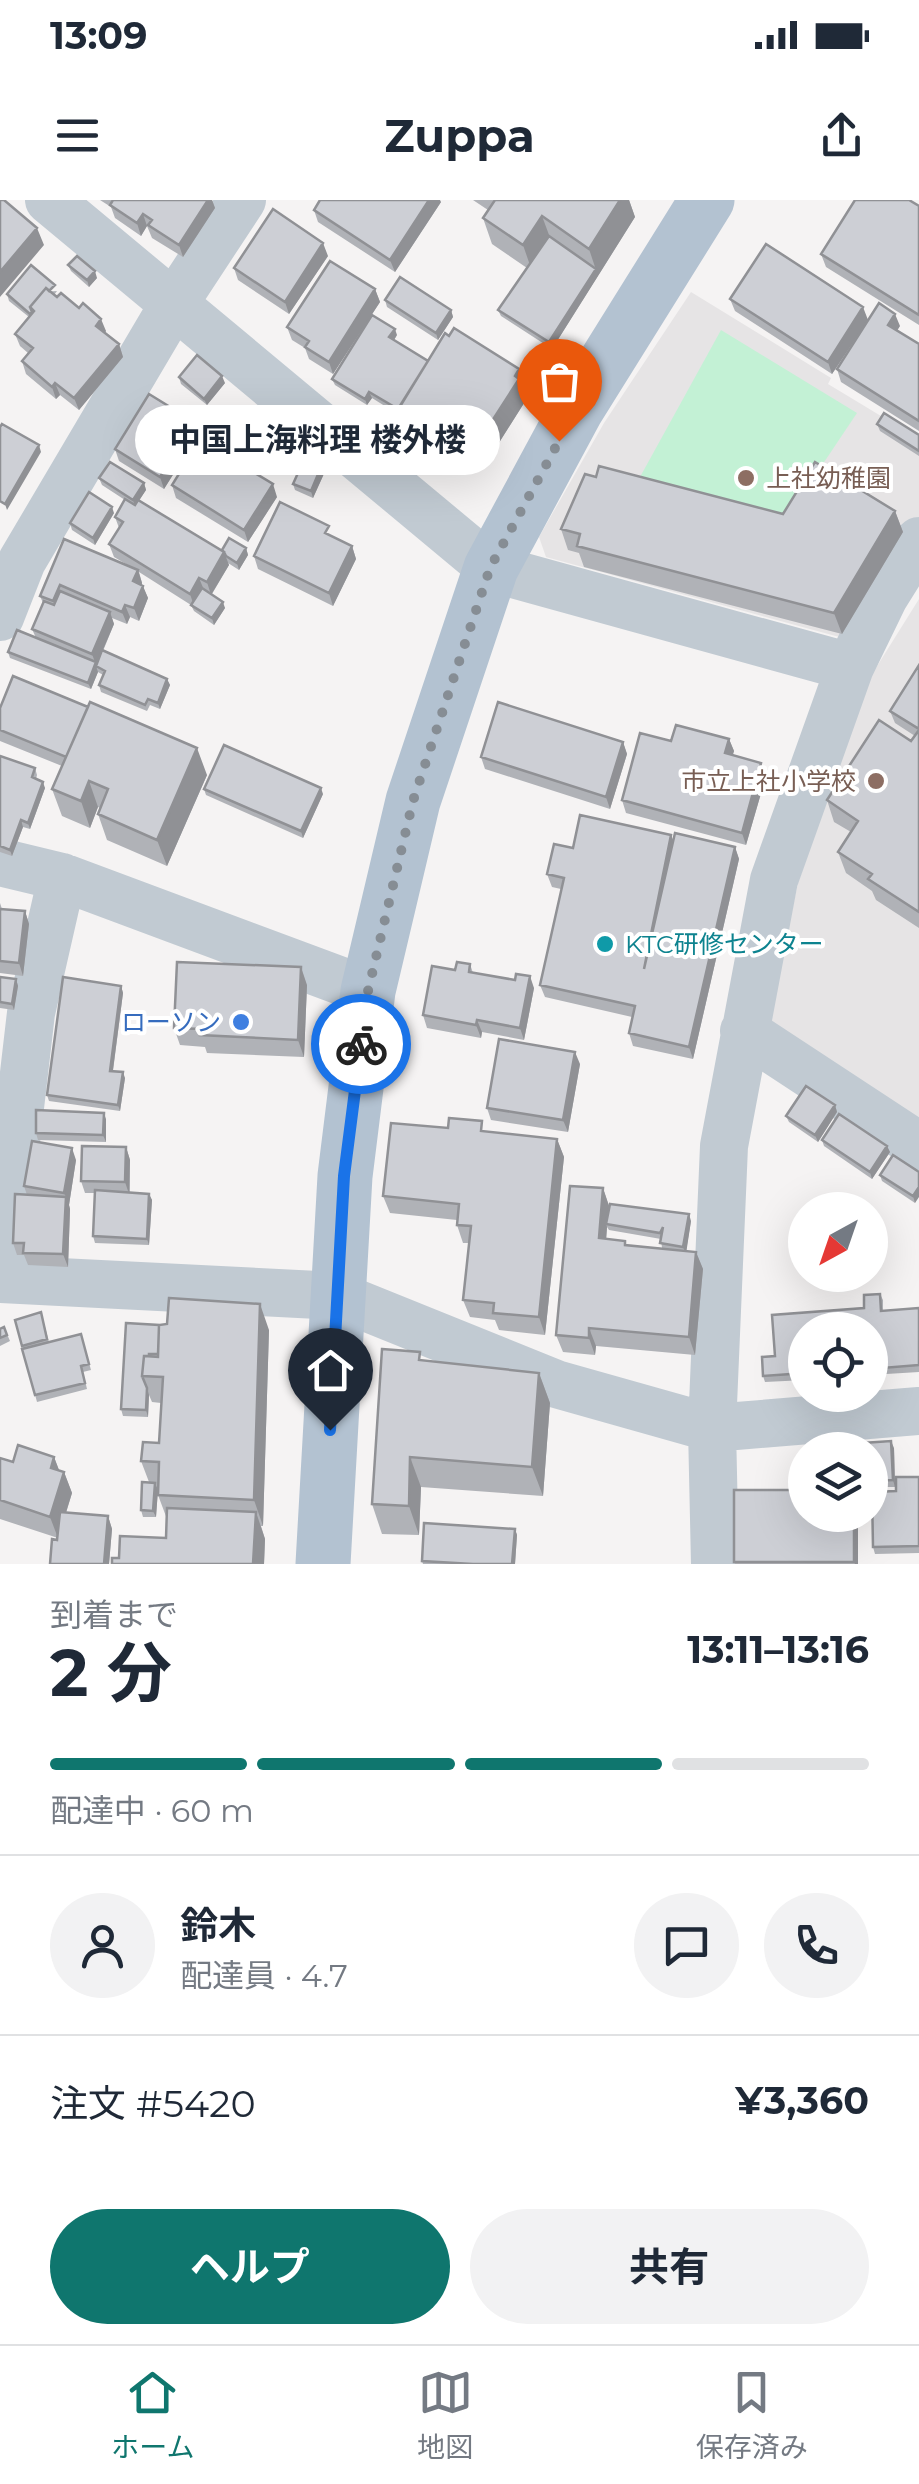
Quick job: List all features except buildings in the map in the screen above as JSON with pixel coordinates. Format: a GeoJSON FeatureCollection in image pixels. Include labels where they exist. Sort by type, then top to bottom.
{"type":"FeatureCollection","features":[{"type":"Feature","properties":{"kind":"main road"},"geometry":{"type":"LineString","coordinates":[[323,1564],[344,1176],[368,991],[413,801],[490,568],[576,410],[707,200]]}},
{"type":"Feature","properties":{"kind":"street"},"geometry":{"type":"LineString","coordinates":[[48,200],[490,568],[850,667]]}},
{"type":"Feature","properties":{"kind":"street"},"geometry":{"type":"LineString","coordinates":[[0,618],[11,556],[242,200]]}},
{"type":"Feature","properties":{"kind":"street"},"geometry":{"type":"LineString","coordinates":[[715,1564],[712,1428],[724,1146],[774,880],[850,667],[884,597],[919,541]]}},
{"type":"Feature","properties":{"kind":"street"},"geometry":{"type":"LineString","coordinates":[[0,862],[62,877],[368,991]]}},
{"type":"Feature","properties":{"kind":"street"},"geometry":{"type":"LineString","coordinates":[[62,877],[31,1013],[0,1279],[338,1296],[556,1384],[712,1428],[919,1412]]}},
{"type":"Feature","properties":{"kind":"street"},"geometry":{"type":"LineString","coordinates":[[744,1031],[919,1146]]}},
{"type":"Feature","properties":{"kind":"shaded area","name":"上社幼稚園"},"geometry":{"type":"Polygon","coordinates":[[[691,292],[831,378],[828,384],[919,439],[919,517],[843,638],[546,557],[539,537],[604,423],[691,292]]]}},
{"type":"Feature","properties":{"kind":"shaded area","name":"市立上社小学校"},"geometry":{"type":"Polygon","coordinates":[[[919,599],[919,1124],[777,1027],[769,1017],[798,883],[869,679],[919,599]]]}},
{"type":"Feature","properties":{"kind":"green space"},"geometry":{"type":"Polygon","coordinates":[[[721,330],[857,413],[788,516],[753,514],[640,477],[721,330]]]}},
{"type":"Feature","properties":{"kind":"way so far"},"geometry":{"type":"LineString","coordinates":[[361,1044],[368,991],[413,801],[490,568],[559,441]]}},
{"type":"Feature","properties":{"kind":"place","name":"中国上海料理 楼外楼"},"geometry":{"type":"Point","coordinates":[559,441]}},
{"type":"Feature","properties":{"kind":"place","name":"上社幼稚園"},"geometry":{"type":"Point","coordinates":[746,478]}},
{"type":"Feature","properties":{"kind":"place","name":"市立上社小学校"},"geometry":{"type":"Point","coordinates":[876,781]}},
{"type":"Feature","properties":{"kind":"place","name":"KTC研修センター"},"geometry":{"type":"Point","coordinates":[605,944]}},
{"type":"Feature","properties":{"kind":"place","name":"ローソン"},"geometry":{"type":"Point","coordinates":[241,1022]}},
{"type":"Feature","properties":{"kind":"route"},"geometry":{"type":"LineString","coordinates":[[330,1430],[344,1176],[361,1044]]}}]}
